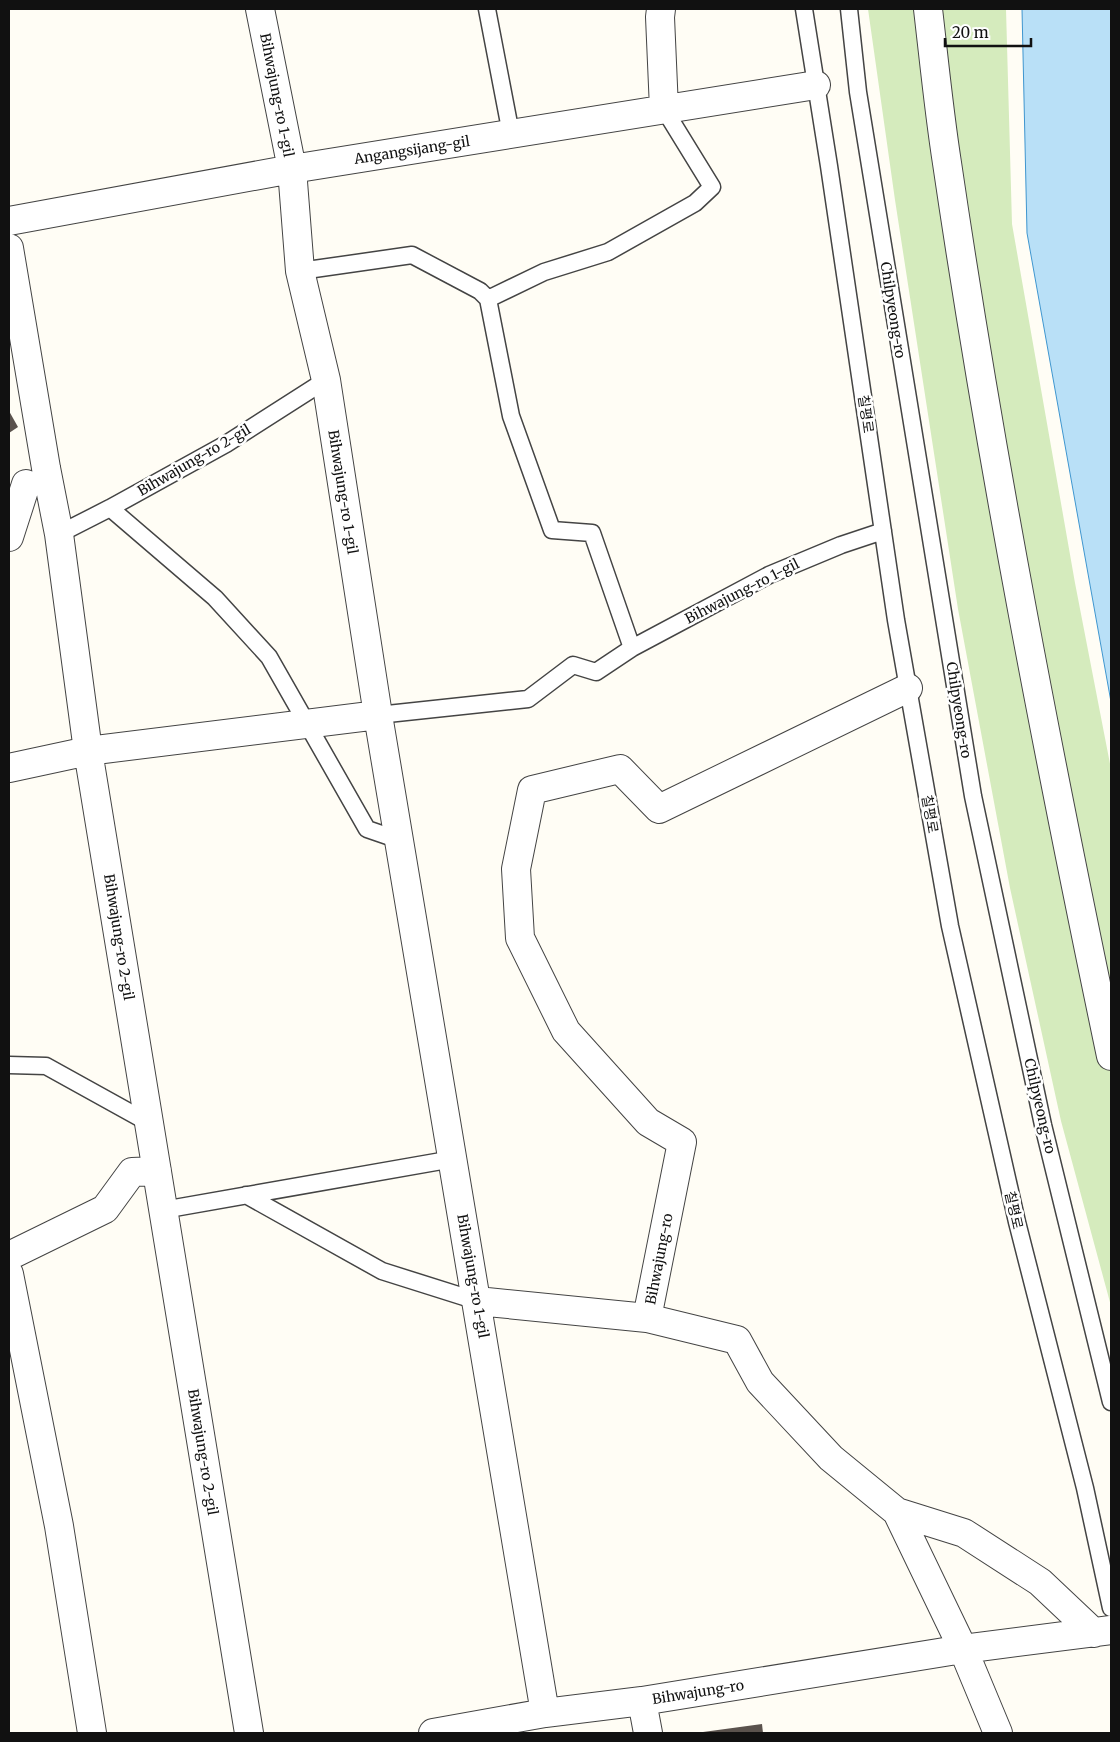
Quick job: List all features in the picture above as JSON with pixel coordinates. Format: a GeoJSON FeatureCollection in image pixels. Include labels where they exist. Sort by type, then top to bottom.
{"type":"FeatureCollection","features":[{"type":"Feature","properties":{"kind":"street","name":"Bihwajung-ro 1-gil"},"geometry":{"type":"LineString","coordinates":[[260,9],[292,169],[300,271],[326,380],[398,840],[545,1713]]}},
{"type":"Feature","properties":{"kind":"street"},"geometry":{"type":"LineString","coordinates":[[661,9],[664,109]]}},
{"type":"Feature","properties":{"kind":"street"},"geometry":{"type":"LineString","coordinates":[[928,9],[946,161],[1003,506],[1074,878],[1111,1056]]}},
{"type":"Feature","properties":{"kind":"street","name":"Angangsijang-gil"},"geometry":{"type":"LineString","coordinates":[[9,220],[292,169],[816,85]]}},
{"type":"Feature","properties":{"kind":"street","name":"Bihwajung-ro 2-gil"},"geometry":{"type":"LineString","coordinates":[[9,248],[27,483],[59,534],[88,751],[249,1733]]}},
{"type":"Feature","properties":{"kind":"street"},"geometry":{"type":"LineString","coordinates":[[9,538],[27,483]]}},
{"type":"Feature","properties":{"kind":"street","name":"Bihwajung-ro"},"geometry":{"type":"LineString","coordinates":[[908,688],[659,809],[620,770],[532,790],[516,869],[520,938],[566,1031],[648,1122],[682,1142],[647,1318],[737,1340],[760,1382],[832,1458],[897,1512],[964,1533],[1040,1582],[1103,1631]]}},
{"type":"Feature","properties":{"kind":"street"},"geometry":{"type":"LineString","coordinates":[[9,768],[88,751],[378,715]]}},
{"type":"Feature","properties":{"kind":"street"},"geometry":{"type":"LineString","coordinates":[[9,1256],[105,1209],[132,1172],[157,1171]]}},
{"type":"Feature","properties":{"kind":"street"},"geometry":{"type":"LineString","coordinates":[[9,1274],[59,1526],[92,1733]]}},
{"type":"Feature","properties":{"kind":"street"},"geometry":{"type":"LineString","coordinates":[[477,1301],[647,1318]]}},
{"type":"Feature","properties":{"kind":"street","name":"Bihwajung-ro"},"geometry":{"type":"LineString","coordinates":[[897,1512],[964,1648],[998,1733]]}},
{"type":"Feature","properties":{"kind":"street","name":"Bihwajung-ro"},"geometry":{"type":"LineString","coordinates":[[446,1732],[545,1713],[580,1721],[642,1701],[964,1648],[1103,1631]]}},
{"type":"Feature","properties":{"kind":"street"},"geometry":{"type":"LineString","coordinates":[[642,1701],[648,1733]]}},
{"type":"Feature","properties":{"kind":"lane"},"geometry":{"type":"LineString","coordinates":[[487,9],[511,134]]}},
{"type":"Feature","properties":{"kind":"lane","name":"칠평로"},"geometry":{"type":"LineString","coordinates":[[804,9],[883,531],[908,688],[950,926],[1017,1222],[1085,1488],[1111,1608]]}},
{"type":"Feature","properties":{"kind":"lane","name":"Chilpyeong-ro"},"geometry":{"type":"LineString","coordinates":[[849,9],[858,92],[973,796],[1043,1125],[1111,1402]]}},
{"type":"Feature","properties":{"kind":"lane"},"geometry":{"type":"LineString","coordinates":[[488,299],[544,272],[608,252],[695,203],[712,187],[664,109]]}},
{"type":"Feature","properties":{"kind":"lane"},"geometry":{"type":"LineString","coordinates":[[300,271],[412,255],[480,291],[488,299],[511,416],[552,530],[592,533],[632,648]]}},
{"type":"Feature","properties":{"kind":"lane","name":"Bihwajung-ro 2-gil"},"geometry":{"type":"LineString","coordinates":[[59,534],[226,444],[326,380]]}},
{"type":"Feature","properties":{"kind":"lane"},"geometry":{"type":"LineString","coordinates":[[110,508],[215,598],[269,657],[367,829],[398,840]]}},
{"type":"Feature","properties":{"kind":"lane","name":"Bihwajung-ro 1-gil"},"geometry":{"type":"LineString","coordinates":[[378,715],[528,699],[573,665],[596,672],[632,648],[769,575],[841,545],[883,531]]}},
{"type":"Feature","properties":{"kind":"lane"},"geometry":{"type":"LineString","coordinates":[[9,1065],[46,1066],[149,1123]]}},
{"type":"Feature","properties":{"kind":"lane"},"geometry":{"type":"LineString","coordinates":[[163,1210],[453,1159]]}},
{"type":"Feature","properties":{"kind":"lane"},"geometry":{"type":"LineString","coordinates":[[246,1195],[382,1271],[477,1301]]}},
{"type":"Feature","properties":{"kind":"green space"},"geometry":{"type":"Polygon","coordinates":[[[868,9],[1006,9],[1012,224],[1075,583],[1111,769],[1111,1306],[1061,1121],[1010,888],[958,609],[895,200],[868,9]]]}},
{"type":"Feature","properties":{"kind":"water"},"geometry":{"type":"Polygon","coordinates":[[[1022,9],[1111,9],[1111,702],[1027,233],[1022,9]]]}},
{"type":"Feature","properties":{"kind":"building"},"geometry":{"type":"Polygon","coordinates":[[[9,411],[18,427],[9,433],[9,411]]]}},
{"type":"Feature","properties":{"kind":"building"},"geometry":{"type":"Polygon","coordinates":[[[762,1724],[763,1733],[703,1732],[762,1724]]]}}]}
